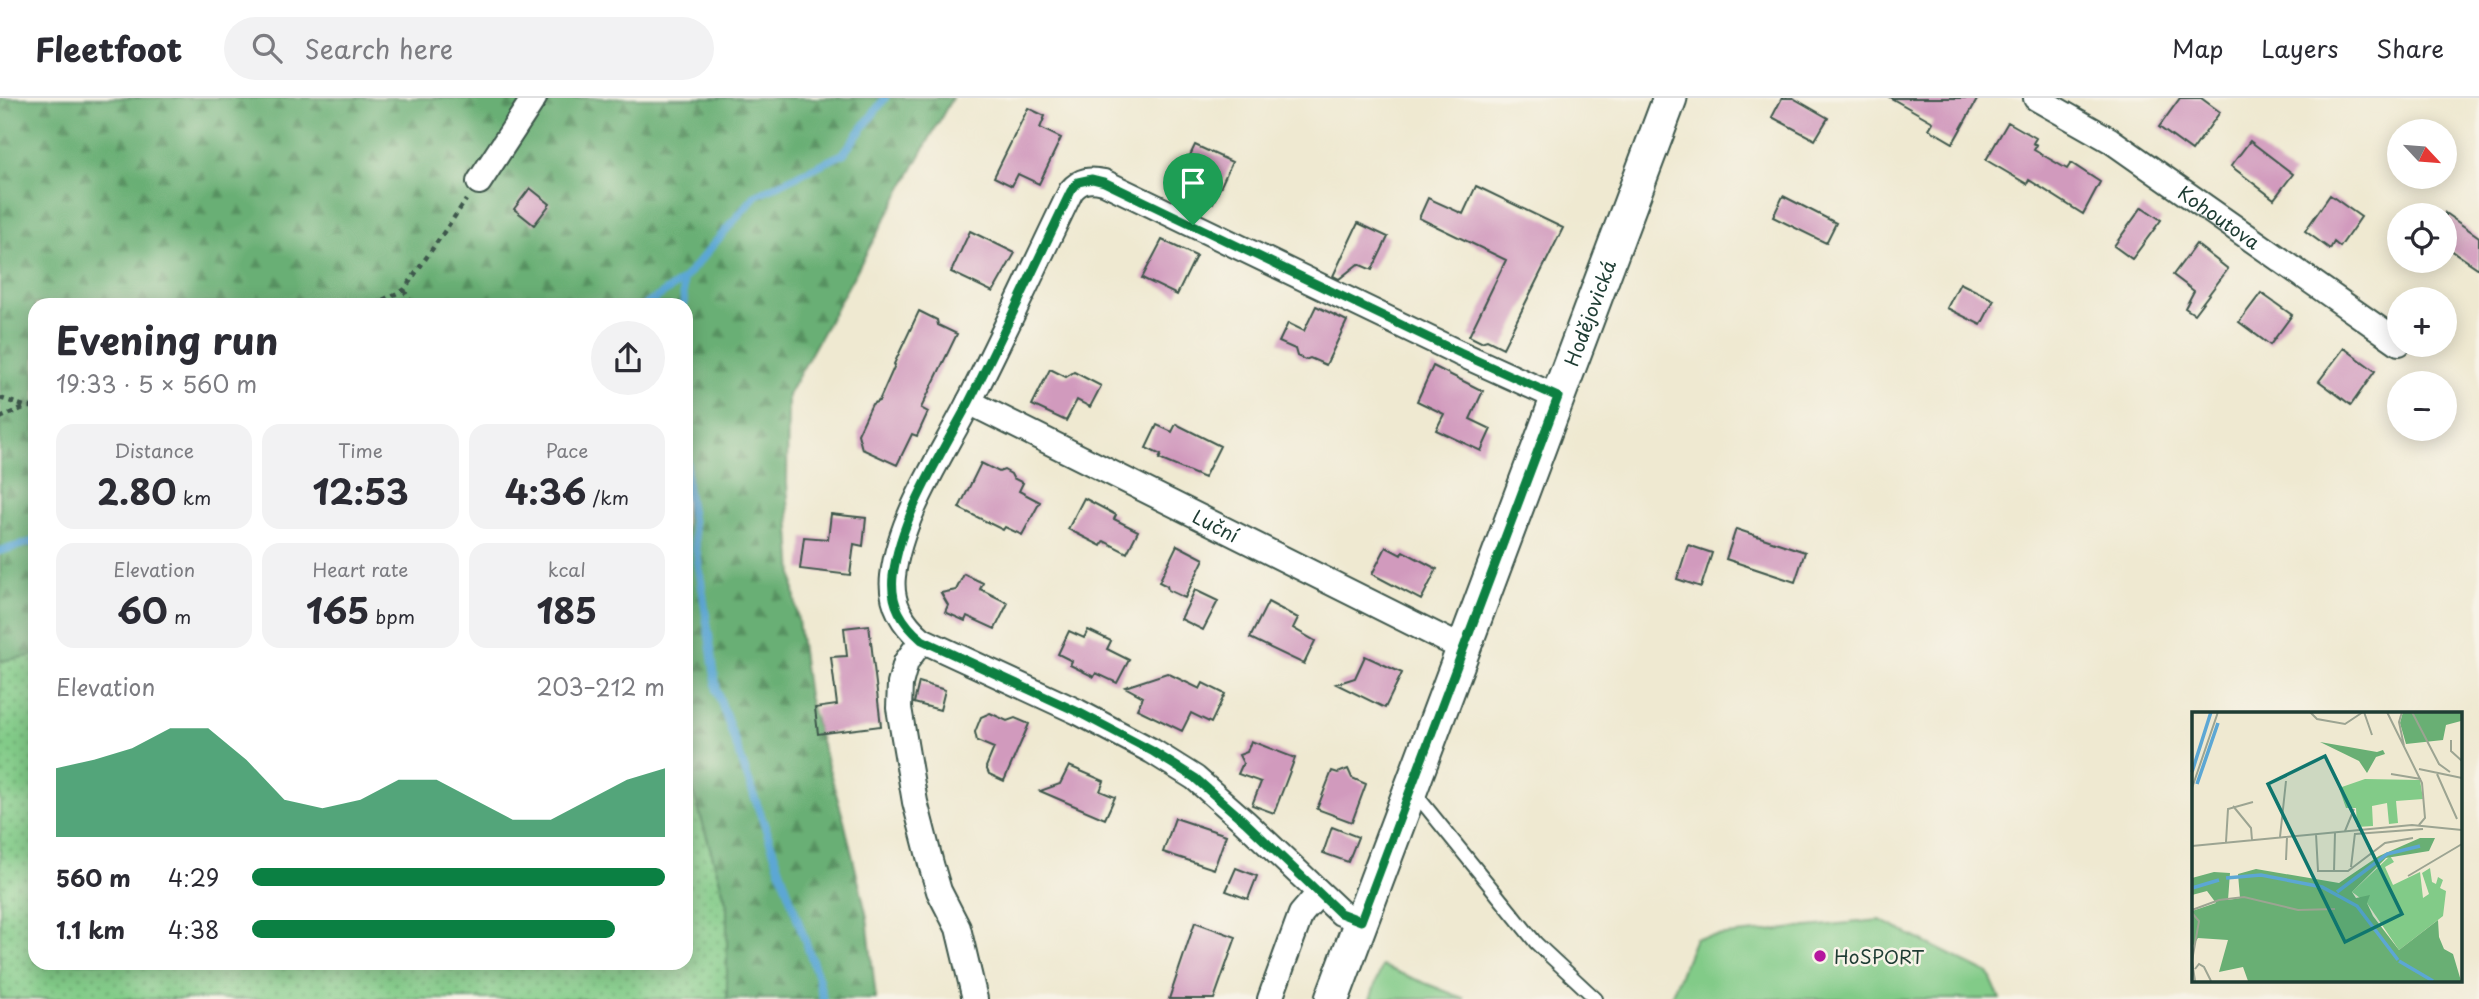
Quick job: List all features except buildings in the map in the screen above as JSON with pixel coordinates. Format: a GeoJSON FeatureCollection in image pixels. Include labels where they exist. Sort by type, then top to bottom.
{"type":"FeatureCollection","features":[{"type":"Feature","properties":{"kind":"street"},"geometry":{"type":"LineString","coordinates":[[479,181],[534,98]]}},
{"type":"Feature","properties":{"kind":"street","name":"Hodějovická"},"geometry":{"type":"LineString","coordinates":[[1332,999],[1670,98]]}},
{"type":"Feature","properties":{"kind":"street","name":"Kohoutova"},"geometry":{"type":"LineString","coordinates":[[2036,98],[2110,139],[2387,334]]}},
{"type":"Feature","properties":{"kind":"street"},"geometry":{"type":"LineString","coordinates":[[1361,921],[1340,913],[1195,778],[1152,751],[1078,712],[922,640],[908,628],[897,610],[893,593],[893,575],[906,527],[934,464],[969,402],[1071,191],[1078,182],[1092,179],[1104,182],[1460,353],[1558,397]]}},
{"type":"Feature","properties":{"kind":"street","name":"Luční"},"geometry":{"type":"LineString","coordinates":[[969,402],[1464,649]]}},
{"type":"Feature","properties":{"kind":"street"},"geometry":{"type":"LineString","coordinates":[[922,640],[906,662],[900,684],[899,708],[924,839],[939,891],[958,928],[975,999]]}},
{"type":"Feature","properties":{"kind":"street"},"geometry":{"type":"LineString","coordinates":[[1270,999],[1301,914],[1319,893]]}},
{"type":"Feature","properties":{"kind":"lane"},"geometry":{"type":"LineString","coordinates":[[1411,788],[1536,943],[1597,999]]}},
{"type":"Feature","properties":{"kind":"path"},"geometry":{"type":"LineString","coordinates":[[387,298],[404,290],[479,181]]}},
{"type":"Feature","properties":{"kind":"path"},"geometry":{"type":"LineString","coordinates":[[404,290],[409,298]]}},
{"type":"Feature","properties":{"kind":"path"},"geometry":{"type":"LineString","coordinates":[[0,398],[27,407]]}},
{"type":"Feature","properties":{"kind":"path"},"geometry":{"type":"LineString","coordinates":[[0,418],[27,407]]}},
{"type":"Feature","properties":{"kind":"green space"},"geometry":{"type":"Polygon","coordinates":[[[0,98],[952,98],[788,395],[787,483],[794,591],[808,696],[844,821],[867,917],[876,999],[727,999],[727,905],[693,791],[693,298],[28,298],[28,656],[0,661],[0,98]]]}},
{"type":"Feature","properties":{"kind":"green space"},"geometry":{"type":"Polygon","coordinates":[[[28,656],[28,970],[693,970],[693,791],[727,905],[727,999],[0,999],[0,661],[28,656]]]}},
{"type":"Feature","properties":{"kind":"green space","name":"HoSPORT"},"geometry":{"type":"Polygon","coordinates":[[[1880,920],[1989,974],[2000,999],[1670,999],[1695,938],[1880,920]]]}},
{"type":"Feature","properties":{"kind":"green space"},"geometry":{"type":"Polygon","coordinates":[[[1382,966],[1465,999],[1370,999],[1382,966]]]}},
{"type":"Feature","properties":{"kind":"waterway"},"geometry":{"type":"LineString","coordinates":[[656,298],[683,280],[756,195],[843,154],[885,98]]}},
{"type":"Feature","properties":{"kind":"waterway"},"geometry":{"type":"LineString","coordinates":[[683,280],[684,298]]}},
{"type":"Feature","properties":{"kind":"waterway"},"geometry":{"type":"LineString","coordinates":[[693,526],[717,691],[818,977],[823,999]]}},
{"type":"Feature","properties":{"kind":"waterway"},"geometry":{"type":"LineString","coordinates":[[0,551],[28,543]]}},
{"type":"Feature","properties":{"kind":"place","name":"HoSPORT"},"geometry":{"type":"Point","coordinates":[1820,956]}},
{"type":"Feature","properties":{"kind":"route"},"geometry":{"type":"LineString","coordinates":[[1092,179],[1104,182],[1193,225],[1558,397],[1361,921],[1340,913],[1195,778],[1152,751],[1078,712],[922,640],[908,628],[897,610],[893,575],[906,527],[934,464],[969,402],[1071,191],[1078,182],[1092,179]]}}]}
